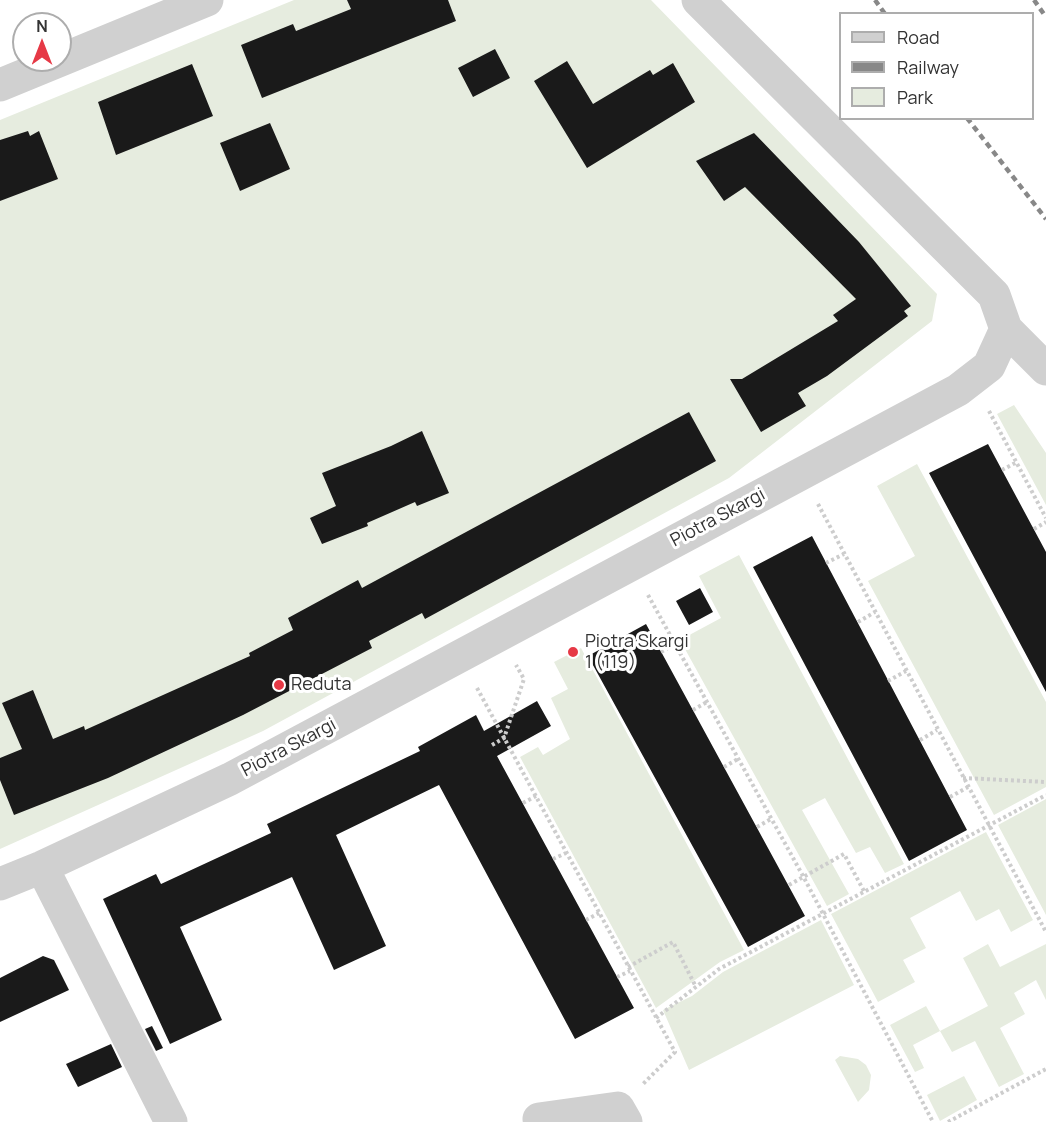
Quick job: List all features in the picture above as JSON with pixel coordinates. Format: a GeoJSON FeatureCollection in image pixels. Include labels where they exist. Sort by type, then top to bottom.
{"type":"FeatureCollection","features":[{"type":"Feature","properties":{"kind":"street"},"geometry":{"type":"LineString","coordinates":[[0,85],[207,0]]}},
{"type":"Feature","properties":{"kind":"street"},"geometry":{"type":"LineString","coordinates":[[698,0],[994,295],[1006,328],[1046,369]]}},
{"type":"Feature","properties":{"kind":"street","name":"Piotra Skargi"},"geometry":{"type":"LineString","coordinates":[[0,884],[42,867],[230,779],[958,390],[989,366],[1006,328]]}},
{"type":"Feature","properties":{"kind":"street"},"geometry":{"type":"LineString","coordinates":[[42,867],[171,1122]]}},
{"type":"Feature","properties":{"kind":"street"},"geometry":{"type":"LineString","coordinates":[[539,1119],[622,1115]]}},
{"type":"Feature","properties":{"kind":"path"},"geometry":{"type":"LineString","coordinates":[[989,411],[1046,520],[1034,529]]}},
{"type":"Feature","properties":{"kind":"path"},"geometry":{"type":"LineString","coordinates":[[1002,470],[1017,462]]}},
{"type":"Feature","properties":{"kind":"path"},"geometry":{"type":"LineString","coordinates":[[818,503],[962,778],[1046,932]]}},
{"type":"Feature","properties":{"kind":"path"},"geometry":{"type":"LineString","coordinates":[[826,563],[844,554]]}},
{"type":"Feature","properties":{"kind":"path"},"geometry":{"type":"LineString","coordinates":[[648,594],[803,876],[933,1122]]}},
{"type":"Feature","properties":{"kind":"path"},"geometry":{"type":"LineString","coordinates":[[858,622],[875,612]]}},
{"type":"Feature","properties":{"kind":"path"},"geometry":{"type":"LineString","coordinates":[[661,652],[675,644]]}},
{"type":"Feature","properties":{"kind":"path"},"geometry":{"type":"LineString","coordinates":[[492,745],[504,738],[524,679],[516,665]]}},
{"type":"Feature","properties":{"kind":"path"},"geometry":{"type":"LineString","coordinates":[[888,681],[906,670]]}},
{"type":"Feature","properties":{"kind":"path"},"geometry":{"type":"LineString","coordinates":[[477,688],[675,1052],[622,1115]]}},
{"type":"Feature","properties":{"kind":"path"},"geometry":{"type":"LineString","coordinates":[[693,710],[707,702]]}},
{"type":"Feature","properties":{"kind":"path"},"geometry":{"type":"LineString","coordinates":[[920,740],[937,730]]}},
{"type":"Feature","properties":{"kind":"path"},"geometry":{"type":"LineString","coordinates":[[724,767],[738,759]]}},
{"type":"Feature","properties":{"kind":"path"},"geometry":{"type":"LineString","coordinates":[[962,778],[1046,782]]}},
{"type":"Feature","properties":{"kind":"path"},"geometry":{"type":"LineString","coordinates":[[950,797],[968,787]]}},
{"type":"Feature","properties":{"kind":"path"},"geometry":{"type":"LineString","coordinates":[[656,1018],[719,969],[824,916],[1046,795]]}},
{"type":"Feature","properties":{"kind":"path"},"geometry":{"type":"LineString","coordinates":[[523,803],[536,796]]}},
{"type":"Feature","properties":{"kind":"path"},"geometry":{"type":"LineString","coordinates":[[757,826],[771,819]]}},
{"type":"Feature","properties":{"kind":"path"},"geometry":{"type":"LineString","coordinates":[[553,859],[566,853]]}},
{"type":"Feature","properties":{"kind":"path"},"geometry":{"type":"LineString","coordinates":[[789,885],[844,854],[865,893]]}},
{"type":"Feature","properties":{"kind":"path"},"geometry":{"type":"LineString","coordinates":[[586,920],[599,913]]}},
{"type":"Feature","properties":{"kind":"path"},"geometry":{"type":"LineString","coordinates":[[617,977],[673,942],[696,987]]}},
{"type":"Feature","properties":{"kind":"path"},"geometry":{"type":"LineString","coordinates":[[948,1122],[1046,1069]]}},
{"type":"Feature","properties":{"kind":"green space"},"geometry":{"type":"Polygon","coordinates":[[[294,0],[651,0],[937,294],[932,321],[729,478],[263,731],[0,849],[0,120],[294,0]]]}},
{"type":"Feature","properties":{"kind":"green space"},"geometry":{"type":"Polygon","coordinates":[[[1014,405],[1046,453],[1046,505],[997,414],[1014,405]]]}},
{"type":"Feature","properties":{"kind":"green space"},"geometry":{"type":"Polygon","coordinates":[[[917,464],[1046,702],[1046,787],[994,815],[868,581],[915,556],[877,486],[917,464]]]}},
{"type":"Feature","properties":{"kind":"green space"},"geometry":{"type":"Polygon","coordinates":[[[739,555],[904,864],[885,873],[870,847],[856,853],[825,798],[802,810],[849,894],[827,906],[680,640],[721,618],[699,576],[739,555]]]}},
{"type":"Feature","properties":{"kind":"green space"},"geometry":{"type":"Polygon","coordinates":[[[581,648],[744,950],[720,962],[656,1008],[520,757],[538,747],[543,755],[570,739],[551,698],[568,689],[554,662],[581,648]]]}},
{"type":"Feature","properties":{"kind":"green space"},"geometry":{"type":"Polygon","coordinates":[[[1046,799],[1046,915],[998,825],[1046,799]]]}},
{"type":"Feature","properties":{"kind":"green space"},"geometry":{"type":"Polygon","coordinates":[[[986,832],[1033,920],[1011,932],[999,909],[976,921],[960,891],[910,918],[926,948],[903,960],[915,982],[878,1002],[831,914],[986,832]]]}},
{"type":"Feature","properties":{"kind":"green space"},"geometry":{"type":"Polygon","coordinates":[[[821,920],[854,985],[689,1070],[663,1010],[692,996],[723,972],[821,920]]]}},
{"type":"Feature","properties":{"kind":"green space"},"geometry":{"type":"Polygon","coordinates":[[[988,944],[1000,967],[1046,944],[1046,1000],[1036,980],[1014,993],[1025,1014],[1000,1028],[1024,1074],[999,1087],[975,1041],[952,1052],[940,1031],[988,1006],[963,958],[988,944]]]}},
{"type":"Feature","properties":{"kind":"green space"},"geometry":{"type":"Polygon","coordinates":[[[926,1006],[940,1031],[913,1045],[924,1068],[915,1072],[890,1025],[926,1006]]]}},
{"type":"Feature","properties":{"kind":"green space"},"geometry":{"type":"Polygon","coordinates":[[[840,1056],[858,1059],[866,1065],[871,1075],[869,1090],[858,1102],[835,1060],[840,1056]]]}},
{"type":"Feature","properties":{"kind":"green space"},"geometry":{"type":"Polygon","coordinates":[[[964,1076],[977,1100],[940,1121],[927,1095],[964,1076]]]}},
{"type":"Feature","properties":{"kind":"building"},"geometry":{"type":"Polygon","coordinates":[[[347,0],[448,0],[456,21],[262,98],[241,45],[293,24],[296,31],[351,9],[347,0]]]}},
{"type":"Feature","properties":{"kind":"building"},"geometry":{"type":"Polygon","coordinates":[[[495,49],[510,78],[473,97],[458,68],[495,49]]]}},
{"type":"Feature","properties":{"kind":"building"},"geometry":{"type":"Polygon","coordinates":[[[567,61],[593,104],[650,70],[653,75],[673,63],[695,102],[587,168],[534,81],[567,61]]]}},
{"type":"Feature","properties":{"kind":"building"},"geometry":{"type":"Polygon","coordinates":[[[192,64],[213,116],[116,155],[98,102],[192,64]]]}},
{"type":"Feature","properties":{"kind":"building"},"geometry":{"type":"Polygon","coordinates":[[[270,123],[290,169],[240,191],[220,143],[270,123]]]}},
{"type":"Feature","properties":{"kind":"building"},"geometry":{"type":"Polygon","coordinates":[[[28,131],[30,136],[39,131],[58,179],[0,201],[0,140],[28,131]]]}},
{"type":"Feature","properties":{"kind":"building"},"geometry":{"type":"Polygon","coordinates":[[[754,133],[859,242],[911,306],[904,311],[908,316],[827,376],[798,393],[806,406],[761,432],[730,379],[742,379],[838,321],[833,315],[856,299],[745,187],[724,201],[696,161],[754,133]]]}},
{"type":"Feature","properties":{"kind":"building"},"geometry":{"type":"Polygon","coordinates":[[[689,412],[716,461],[425,619],[422,613],[369,641],[372,648],[243,715],[108,778],[14,815],[0,780],[0,758],[22,749],[2,703],[33,690],[53,739],[84,726],[85,730],[250,656],[249,653],[293,630],[288,618],[358,580],[362,588],[689,412]]]}},
{"type":"Feature","properties":{"kind":"building"},"geometry":{"type":"Polygon","coordinates":[[[422,431],[449,493],[417,506],[415,502],[367,523],[368,526],[322,544],[310,518],[336,506],[322,473],[391,446],[422,431]]]}},
{"type":"Feature","properties":{"kind":"building"},"geometry":{"type":"Polygon","coordinates":[[[988,444],[1046,552],[1046,692],[929,473],[988,444]]]}},
{"type":"Feature","properties":{"kind":"building"},"geometry":{"type":"Polygon","coordinates":[[[812,536],[967,830],[909,861],[753,567],[812,536]]]}},
{"type":"Feature","properties":{"kind":"building"},"geometry":{"type":"Polygon","coordinates":[[[700,588],[713,612],[689,625],[676,601],[700,588]]]}},
{"type":"Feature","properties":{"kind":"building"},"geometry":{"type":"Polygon","coordinates":[[[646,624],[805,916],[748,947],[588,656],[646,624]]]}},
{"type":"Feature","properties":{"kind":"building"},"geometry":{"type":"Polygon","coordinates":[[[537,701],[551,726],[497,756],[634,1008],[575,1039],[439,785],[336,835],[386,946],[334,970],[292,877],[180,927],[222,1020],[170,1044],[103,899],[156,874],[161,884],[271,833],[267,824],[420,751],[418,747],[476,715],[484,731],[537,701]]]}},
{"type":"Feature","properties":{"kind":"building"},"geometry":{"type":"Polygon","coordinates":[[[43,956],[54,960],[69,990],[0,1022],[0,978],[43,956]]]}},
{"type":"Feature","properties":{"kind":"building"},"geometry":{"type":"Polygon","coordinates":[[[152,1026],[163,1048],[156,1051],[145,1029],[152,1026]]]}},
{"type":"Feature","properties":{"kind":"building"},"geometry":{"type":"Polygon","coordinates":[[[111,1044],[122,1067],[78,1087],[66,1064],[111,1044]]]}},
{"type":"Feature","properties":{"kind":"railway"},"geometry":{"type":"LineString","coordinates":[[875,0],[884,12]]}},
{"type":"Feature","properties":{"kind":"railway"},"geometry":{"type":"LineString","coordinates":[[1034,0],[1046,17]]}},
{"type":"Feature","properties":{"kind":"railway"},"geometry":{"type":"LineString","coordinates":[[969,120],[1046,219]]}},
{"type":"Feature","properties":{"kind":"place","name":"Piotra Skargi 1 (119)"},"geometry":{"type":"Point","coordinates":[573,652]}},
{"type":"Feature","properties":{"kind":"place","name":"Reduta"},"geometry":{"type":"Point","coordinates":[279,685]}}]}
